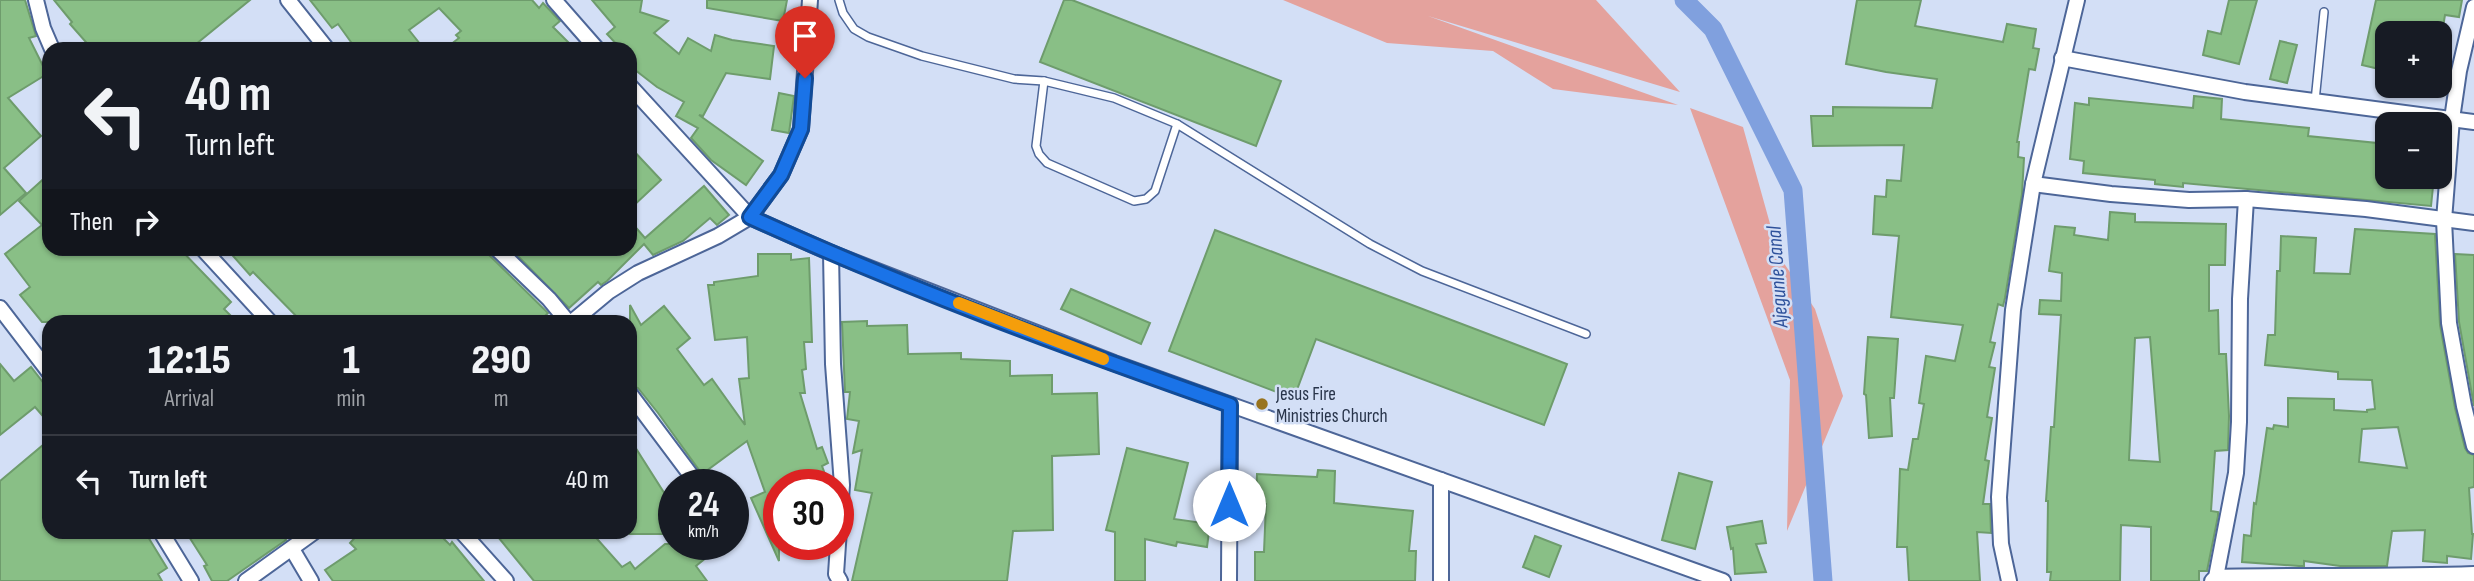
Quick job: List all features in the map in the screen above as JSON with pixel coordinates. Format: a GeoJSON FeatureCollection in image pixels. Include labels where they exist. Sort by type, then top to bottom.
{"type":"FeatureCollection","features":[{"type":"Feature","properties":{"kind":"street"},"geometry":{"type":"LineString","coordinates":[[36,0],[49,42]]}},
{"type":"Feature","properties":{"kind":"street"},"geometry":{"type":"LineString","coordinates":[[288,0],[321,42]]}},
{"type":"Feature","properties":{"kind":"street"},"geometry":{"type":"LineString","coordinates":[[554,0],[591,42]]}},
{"type":"Feature","properties":{"kind":"street"},"geometry":{"type":"LineString","coordinates":[[579,315],[638,273],[718,236],[750,217],[781,175],[801,129],[810,0]]}},
{"type":"Feature","properties":{"kind":"street"},"geometry":{"type":"LineString","coordinates":[[2009,581],[2001,544],[1999,497],[2013,310],[2033,184],[2077,0]]}},
{"type":"Feature","properties":{"kind":"street"},"geometry":{"type":"LineString","coordinates":[[2474,7],[2459,71],[2452,119],[2474,122]]}},
{"type":"Feature","properties":{"kind":"street"},"geometry":{"type":"LineString","coordinates":[[2062,58],[2315,103],[2392,112]]}},
{"type":"Feature","properties":{"kind":"street"},"geometry":{"type":"LineString","coordinates":[[637,94],[750,217],[831,253],[1114,363],[1723,581]]}},
{"type":"Feature","properties":{"kind":"street"},"geometry":{"type":"LineString","coordinates":[[2033,184],[2189,200],[2246,200],[2366,209],[2474,223]]}},
{"type":"Feature","properties":{"kind":"street"},"geometry":{"type":"LineString","coordinates":[[2446,189],[2444,220],[2449,323],[2474,446]]}},
{"type":"Feature","properties":{"kind":"street"},"geometry":{"type":"LineString","coordinates":[[2246,200],[2240,299],[2237,460],[2214,579],[2474,574]]}},
{"type":"Feature","properties":{"kind":"street"},"geometry":{"type":"LineString","coordinates":[[831,253],[833,364],[842,485],[836,574],[840,581]]}},
{"type":"Feature","properties":{"kind":"street"},"geometry":{"type":"LineString","coordinates":[[209,256],[264,315]]}},
{"type":"Feature","properties":{"kind":"street"},"geometry":{"type":"LineString","coordinates":[[504,256],[564,315]]}},
{"type":"Feature","properties":{"kind":"street"},"geometry":{"type":"LineString","coordinates":[[0,308],[42,363]]}},
{"type":"Feature","properties":{"kind":"street"},"geometry":{"type":"LineString","coordinates":[[637,403],[686,469]]}},
{"type":"Feature","properties":{"kind":"street"},"geometry":{"type":"LineString","coordinates":[[1229,581],[1230,405]]}},
{"type":"Feature","properties":{"kind":"street"},"geometry":{"type":"LineString","coordinates":[[1441,480],[1441,581]]}},
{"type":"Feature","properties":{"kind":"street"},"geometry":{"type":"LineString","coordinates":[[165,539],[191,581]]}},
{"type":"Feature","properties":{"kind":"street"},"geometry":{"type":"LineString","coordinates":[[246,581],[305,539]]}},
{"type":"Feature","properties":{"kind":"street"},"geometry":{"type":"LineString","coordinates":[[468,539],[506,581]]}},
{"type":"Feature","properties":{"kind":"street"},"geometry":{"type":"LineString","coordinates":[[292,549],[311,581]]}},
{"type":"Feature","properties":{"kind":"lane"},"geometry":{"type":"LineString","coordinates":[[839,0],[843,13],[854,29],[868,37],[922,56],[1014,79],[1044,81],[1114,98],[1177,124],[1370,244],[1422,271],[1586,334]]}},
{"type":"Feature","properties":{"kind":"lane"},"geometry":{"type":"LineString","coordinates":[[2315,103],[2324,12]]}},
{"type":"Feature","properties":{"kind":"lane"},"geometry":{"type":"LineString","coordinates":[[1044,81],[1036,146],[1039,154],[1047,163],[1134,201],[1146,199],[1154,191],[1177,124]]}},
{"type":"Feature","properties":{"kind":"shaded area"},"geometry":{"type":"Polygon","coordinates":[[[1283,0],[1596,0],[1680,92],[1428,16],[1678,105],[1553,89],[1493,51],[1387,43],[1283,0]]]}},
{"type":"Feature","properties":{"kind":"shaded area"},"geometry":{"type":"Polygon","coordinates":[[[1690,108],[1743,127],[1779,256],[1815,309],[1843,396],[1787,531],[1790,380],[1690,108]]]}},
{"type":"Feature","properties":{"kind":"building"},"geometry":{"type":"Polygon","coordinates":[[[0,0],[25,0],[36,36],[29,38],[42,64],[42,77],[8,98],[41,136],[4,168],[26,193],[0,215],[0,0]]]}},
{"type":"Feature","properties":{"kind":"building"},"geometry":{"type":"Polygon","coordinates":[[[54,0],[250,0],[199,42],[86,42],[70,24],[72,22],[54,0]]]}},
{"type":"Feature","properties":{"kind":"building"},"geometry":{"type":"Polygon","coordinates":[[[310,0],[532,0],[539,8],[543,3],[560,21],[553,27],[568,42],[454,42],[459,38],[456,35],[461,31],[439,8],[409,30],[418,42],[351,42],[338,24],[332,28],[310,0]]]}},
{"type":"Feature","properties":{"kind":"building"},"geometry":{"type":"Polygon","coordinates":[[[592,0],[642,0],[640,12],[668,21],[654,33],[679,54],[688,38],[711,51],[715,35],[774,46],[770,79],[726,73],[703,116],[699,115],[763,161],[746,185],[711,160],[691,138],[698,128],[676,116],[684,102],[657,87],[637,71],[637,42],[614,42],[607,34],[615,27],[592,0]]]}},
{"type":"Feature","properties":{"kind":"building"},"geometry":{"type":"Polygon","coordinates":[[[707,0],[787,0],[783,21],[707,8],[707,0]]]}},
{"type":"Feature","properties":{"kind":"building"},"geometry":{"type":"Polygon","coordinates":[[[1064,0],[1072,0],[1281,81],[1256,146],[1040,62],[1064,0]]]}},
{"type":"Feature","properties":{"kind":"building"},"geometry":{"type":"Polygon","coordinates":[[[1857,0],[1921,0],[1915,26],[2003,42],[2007,24],[2036,29],[2033,48],[2039,49],[2035,70],[2029,69],[2017,142],[2018,157],[2024,158],[2022,194],[2005,298],[2003,306],[1998,304],[1990,342],[1995,343],[1989,367],[1995,368],[1987,417],[1992,418],[1985,460],[1989,461],[1983,504],[1990,504],[1991,533],[1977,532],[1980,581],[1909,581],[1907,547],[1897,547],[1900,469],[1908,470],[1913,439],[1918,439],[1924,404],[1919,403],[1926,356],[1955,361],[1963,325],[1891,317],[1899,236],[1873,234],[1875,196],[1886,197],[1887,180],[1901,181],[1904,145],[1813,146],[1811,116],[1833,116],[1833,107],[1932,108],[1937,79],[1846,64],[1857,0]]]}},
{"type":"Feature","properties":{"kind":"building"},"geometry":{"type":"Polygon","coordinates":[[[2229,0],[2257,0],[2239,64],[2203,55],[2208,31],[2221,34],[2229,0]]]}},
{"type":"Feature","properties":{"kind":"building"},"geometry":{"type":"Polygon","coordinates":[[[2376,0],[2462,0],[2459,17],[2445,15],[2444,21],[2375,21],[2375,68],[2362,65],[2376,0]]]}},
{"type":"Feature","properties":{"kind":"building"},"geometry":{"type":"Polygon","coordinates":[[[2280,41],[2297,45],[2287,83],[2270,79],[2280,41]]]}},
{"type":"Feature","properties":{"kind":"building"},"geometry":{"type":"Polygon","coordinates":[[[779,93],[794,96],[789,133],[772,130],[779,93]]]}},
{"type":"Feature","properties":{"kind":"building"},"geometry":{"type":"Polygon","coordinates":[[[2194,96],[2222,99],[2221,119],[2309,128],[2308,136],[2375,143],[2375,189],[2433,189],[2431,206],[2183,183],[2183,187],[2155,184],[2155,180],[2083,173],[2084,161],[2070,159],[2075,103],[2089,105],[2089,98],[2193,108],[2194,96]]]}},
{"type":"Feature","properties":{"kind":"building"},"geometry":{"type":"Polygon","coordinates":[[[637,154],[661,180],[637,202],[637,154]]]}},
{"type":"Feature","properties":{"kind":"building"},"geometry":{"type":"Polygon","coordinates":[[[42,180],[42,225],[19,201],[42,180]]]}},
{"type":"Feature","properties":{"kind":"building"},"geometry":{"type":"Polygon","coordinates":[[[704,186],[729,215],[717,225],[710,218],[683,241],[653,255],[644,244],[637,251],[637,229],[645,238],[704,186]]]}},
{"type":"Feature","properties":{"kind":"building"},"geometry":{"type":"Polygon","coordinates":[[[2110,212],[2135,214],[2135,222],[2226,224],[2225,265],[2209,265],[2209,311],[2218,310],[2219,354],[2226,354],[2228,450],[2215,451],[2211,511],[2218,512],[2218,516],[2207,571],[2199,571],[2199,581],[2151,581],[2151,527],[2121,525],[2120,581],[2050,581],[2051,572],[2047,572],[2046,501],[2061,315],[2039,314],[2040,300],[2061,301],[2062,273],[2049,271],[2055,226],[2075,228],[2074,235],[2108,240],[2110,212]],[[2150,337],[2135,338],[2129,460],[2160,462],[2150,337]]]}},
{"type":"Feature","properties":{"kind":"building"},"geometry":{"type":"Polygon","coordinates":[[[42,225],[42,256],[187,256],[231,302],[224,309],[230,315],[42,315],[42,322],[20,295],[30,287],[5,254],[42,225]]]}},
{"type":"Feature","properties":{"kind":"building"},"geometry":{"type":"Polygon","coordinates":[[[2355,229],[2435,234],[2440,325],[2465,448],[2468,453],[2474,455],[2474,487],[2469,488],[2473,534],[2471,559],[2447,556],[2447,563],[2423,561],[2425,530],[2392,531],[2387,566],[2340,566],[2304,561],[2304,566],[2242,562],[2244,535],[2251,536],[2267,428],[2273,429],[2274,425],[2288,427],[2288,398],[2334,399],[2334,410],[2367,412],[2375,409],[2372,380],[2338,379],[2338,372],[2265,365],[2268,335],[2275,335],[2281,236],[2316,238],[2314,273],[2350,274],[2355,229]],[[2398,427],[2362,429],[2359,462],[2407,468],[2398,427]]]}},
{"type":"Feature","properties":{"kind":"building"},"geometry":{"type":"Polygon","coordinates":[[[1215,230],[1567,364],[1544,425],[1316,339],[1295,395],[1288,393],[1287,396],[1169,351],[1215,230]]]}},
{"type":"Feature","properties":{"kind":"building"},"geometry":{"type":"Polygon","coordinates":[[[758,254],[791,254],[791,260],[809,258],[812,342],[804,342],[806,369],[802,370],[805,393],[800,393],[817,449],[822,447],[828,463],[822,466],[823,469],[763,469],[763,486],[747,441],[709,469],[698,469],[637,388],[637,318],[641,325],[664,306],[690,338],[677,349],[704,385],[712,379],[745,425],[739,379],[749,378],[747,337],[715,340],[708,285],[714,285],[714,282],[758,276],[758,254]]]}},
{"type":"Feature","properties":{"kind":"building"},"geometry":{"type":"Polygon","coordinates":[[[2455,254],[2474,255],[2474,406],[2459,322],[2455,254]]]}},
{"type":"Feature","properties":{"kind":"building"},"geometry":{"type":"Polygon","coordinates":[[[233,256],[490,256],[548,313],[295,315],[253,272],[250,275],[233,256]]]}},
{"type":"Feature","properties":{"kind":"building"},"geometry":{"type":"Polygon","coordinates":[[[518,256],[632,256],[607,281],[601,285],[598,282],[569,308],[518,256]]]}},
{"type":"Feature","properties":{"kind":"building"},"geometry":{"type":"Polygon","coordinates":[[[1071,289],[1150,323],[1141,344],[1061,309],[1071,289]]]}},
{"type":"Feature","properties":{"kind":"building"},"geometry":{"type":"Polygon","coordinates":[[[867,321],[867,326],[907,325],[908,354],[961,353],[961,359],[1010,361],[1010,376],[1052,375],[1052,394],[1097,393],[1099,454],[1052,456],[1053,530],[1013,531],[1007,581],[852,581],[872,493],[855,490],[862,450],[853,453],[859,421],[847,419],[850,392],[845,392],[842,322],[867,321]]]}},
{"type":"Feature","properties":{"kind":"building"},"geometry":{"type":"Polygon","coordinates":[[[1868,337],[1898,339],[1894,398],[1890,398],[1892,436],[1869,438],[1864,394],[1868,337]]]}},
{"type":"Feature","properties":{"kind":"building"},"geometry":{"type":"Polygon","coordinates":[[[0,364],[14,381],[31,367],[42,381],[42,415],[35,407],[0,435],[0,364]]]}},
{"type":"Feature","properties":{"kind":"building"},"geometry":{"type":"Polygon","coordinates":[[[42,446],[42,539],[149,539],[167,568],[158,574],[162,581],[0,581],[0,481],[42,446]]]}},
{"type":"Feature","properties":{"kind":"building"},"geometry":{"type":"Polygon","coordinates":[[[1127,448],[1188,463],[1174,519],[1210,524],[1207,547],[1177,542],[1176,546],[1145,539],[1145,581],[1115,581],[1115,532],[1106,530],[1127,448]]]}},
{"type":"Feature","properties":{"kind":"building"},"geometry":{"type":"Polygon","coordinates":[[[637,450],[658,483],[658,534],[637,534],[637,450]]]}},
{"type":"Feature","properties":{"kind":"building"},"geometry":{"type":"Polygon","coordinates":[[[1318,470],[1335,471],[1334,503],[1413,511],[1409,551],[1416,551],[1415,581],[1255,581],[1255,552],[1264,552],[1266,504],[1256,504],[1257,474],[1317,477],[1318,470]]]}},
{"type":"Feature","properties":{"kind":"building"},"geometry":{"type":"Polygon","coordinates":[[[1679,473],[1712,482],[1695,549],[1662,540],[1679,473]]]}},
{"type":"Feature","properties":{"kind":"building"},"geometry":{"type":"Polygon","coordinates":[[[763,493],[763,525],[751,498],[763,493]]]}},
{"type":"Feature","properties":{"kind":"building"},"geometry":{"type":"Polygon","coordinates":[[[1762,521],[1766,543],[1756,544],[1766,572],[1735,574],[1733,548],[1731,549],[1727,527],[1762,521]]]}},
{"type":"Feature","properties":{"kind":"building"},"geometry":{"type":"Polygon","coordinates":[[[1535,536],[1561,546],[1549,577],[1523,567],[1535,536]]]}},
{"type":"Feature","properties":{"kind":"building"},"geometry":{"type":"Polygon","coordinates":[[[190,539],[286,540],[227,581],[212,581],[204,566],[207,565],[190,539]]]}},
{"type":"Feature","properties":{"kind":"building"},"geometry":{"type":"Polygon","coordinates":[[[354,539],[444,539],[450,545],[452,542],[484,581],[333,581],[325,570],[356,549],[350,543],[354,539]]]}},
{"type":"Feature","properties":{"kind":"building"},"geometry":{"type":"Polygon","coordinates":[[[500,539],[597,539],[622,567],[630,562],[635,569],[658,550],[658,560],[703,560],[696,566],[707,581],[534,581],[500,539]]]}},
{"type":"Feature","properties":{"kind":"waterway","name":"Ajegunle Canal"},"geometry":{"type":"LineString","coordinates":[[1684,0],[1713,29],[1793,190],[1823,581]]}},
{"type":"Feature","properties":{"kind":"slow traffic"},"geometry":{"type":"LineString","coordinates":[[959,303],[1103,359]]}},
{"type":"Feature","properties":{"kind":"place","name":"Jesus Fire Ministries Church"},"geometry":{"type":"Point","coordinates":[1262,404]}},
{"type":"Feature","properties":{"kind":"route"},"geometry":{"type":"LineString","coordinates":[[805,78],[801,129],[781,175],[750,217],[831,253],[1230,405],[1229,505]]}}]}
